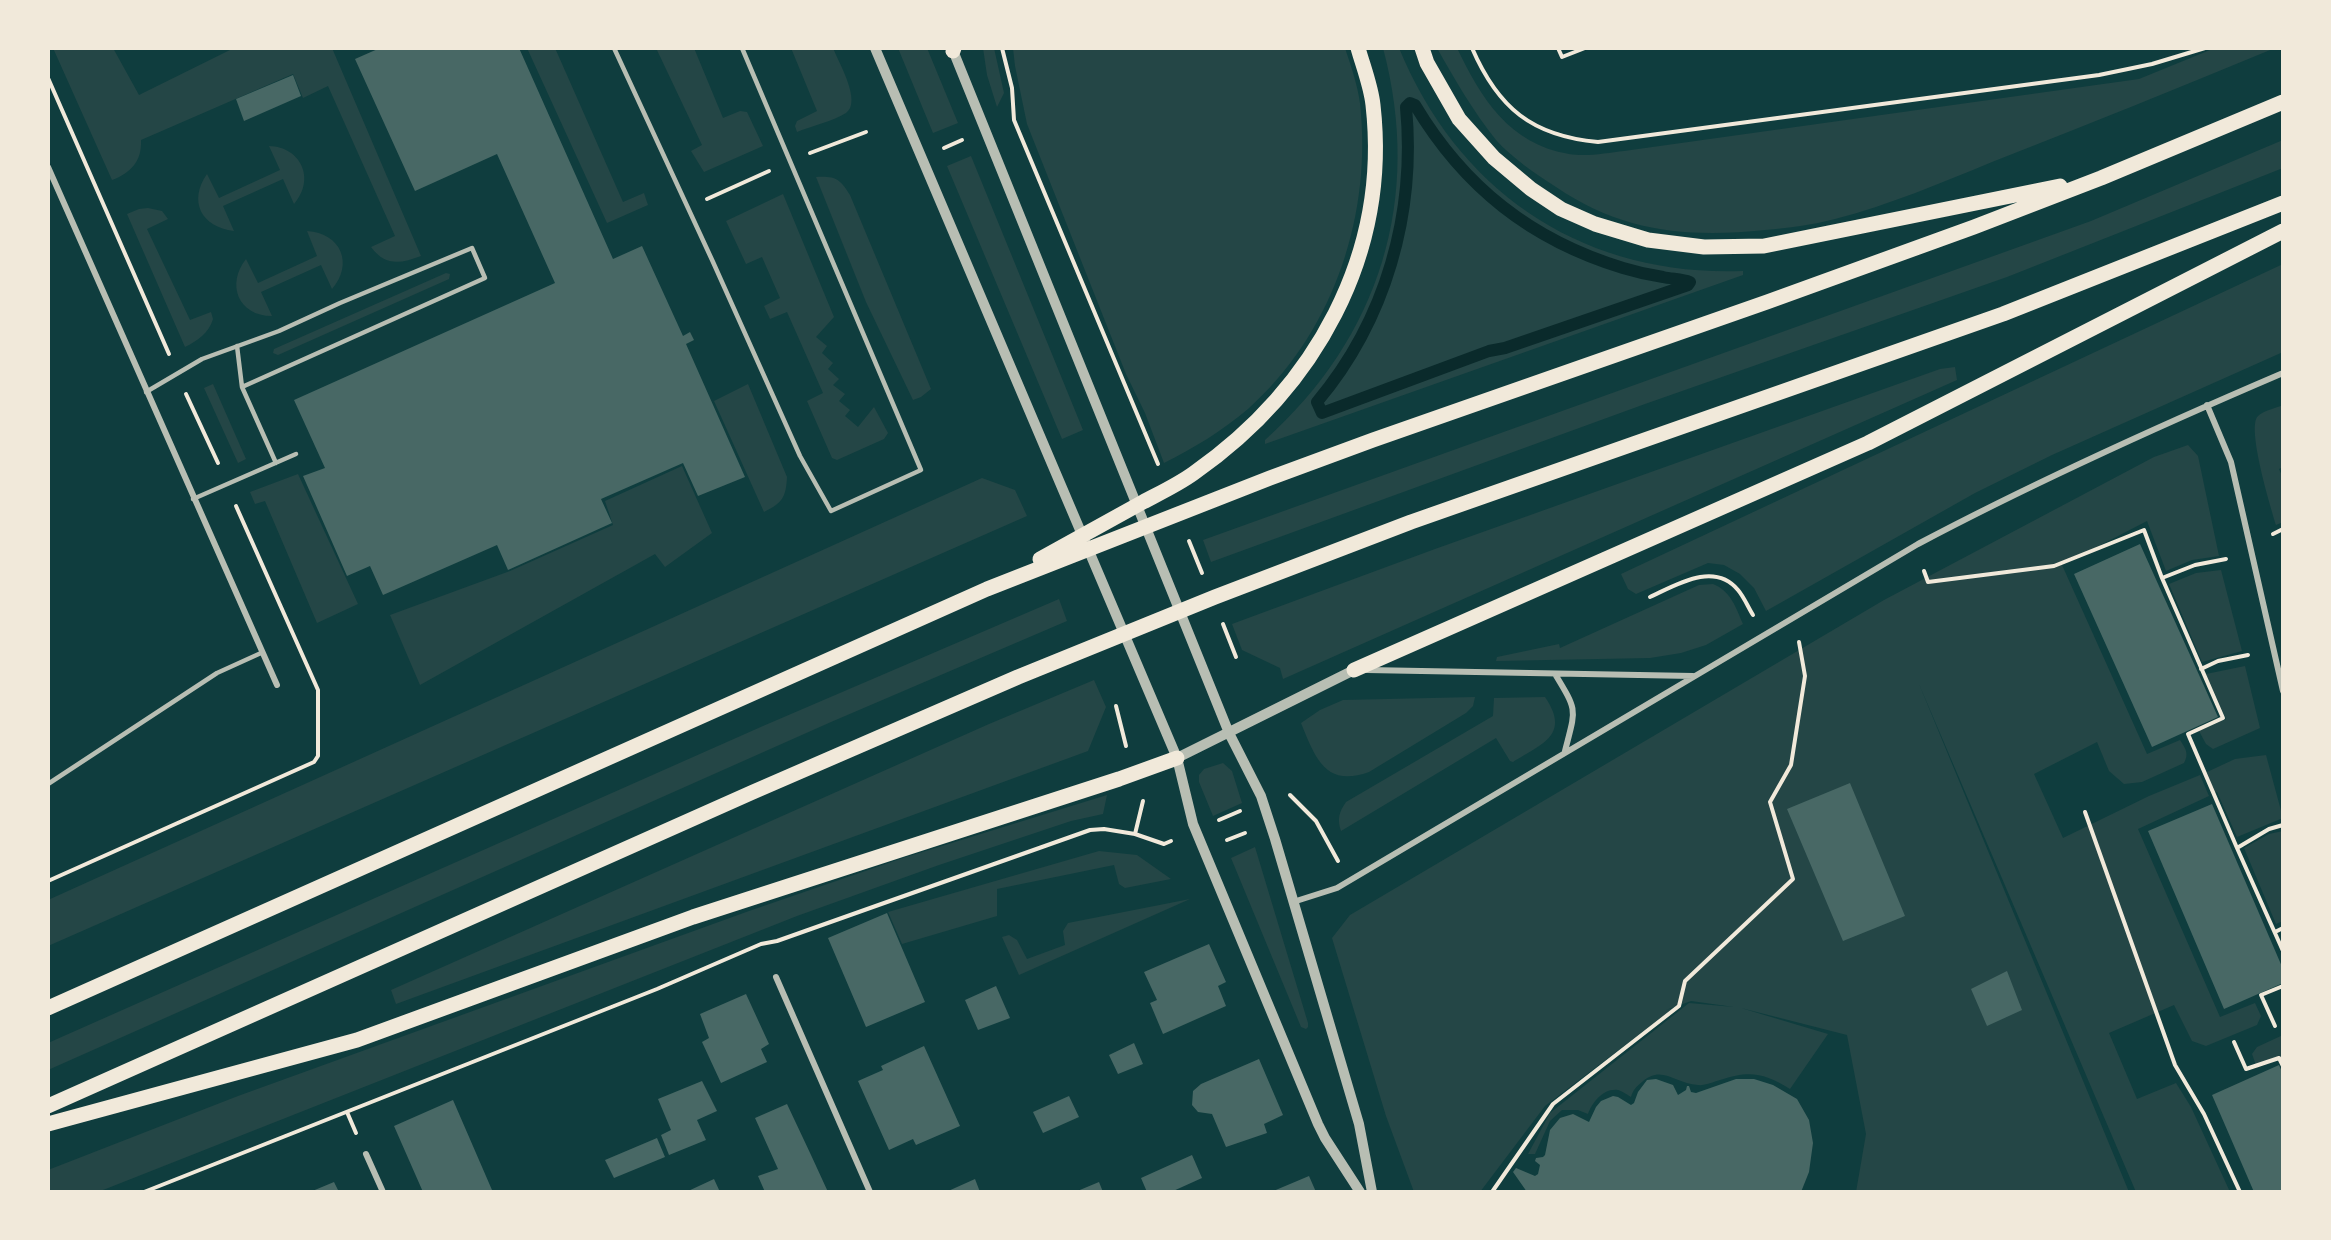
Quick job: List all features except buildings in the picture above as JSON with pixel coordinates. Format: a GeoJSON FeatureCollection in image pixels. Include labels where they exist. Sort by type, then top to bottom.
{"type":"FeatureCollection","features":[{"type":"Feature","properties":{"kind":"main road"},"geometry":{"type":"LineString","coordinates":[[987,589],[1194,474],[1248,429],[1290,385],[1324,336],[1350,286],[1363,242],[1372,198],[1376,147],[1373,102],[1358,48]]}},
{"type":"Feature","properties":{"kind":"main road"},"geometry":{"type":"LineString","coordinates":[[1422,48],[1427,63],[1459,119],[1494,158],[1531,189],[1561,209],[1595,224],[1648,240],[1704,247],[1764,246],[2101,178]]}},
{"type":"Feature","properties":{"kind":"main road"},"geometry":{"type":"LineString","coordinates":[[48,1008],[987,589],[1281,474],[1557,374],[1767,303],[2101,178],[2283,102]]}},
{"type":"Feature","properties":{"kind":"main road"},"geometry":{"type":"LineString","coordinates":[[48,1106],[753,792],[1018,677],[1193,605],[1411,522],[2003,314],[2283,203]]}},
{"type":"Feature","properties":{"kind":"main road"},"geometry":{"type":"LineString","coordinates":[[1354,670],[1868,443],[2283,231]]}},
{"type":"Feature","properties":{"kind":"main road"},"geometry":{"type":"LineString","coordinates":[[48,1124],[357,1040],[693,917],[1119,779],[1177,758]]}},
{"type":"Feature","properties":{"kind":"street"},"geometry":{"type":"LineString","coordinates":[[875,48],[1177,758],[1193,824],[1321,1131],[1360,1192]]}},
{"type":"Feature","properties":{"kind":"street"},"geometry":{"type":"LineString","coordinates":[[953,49],[1229,733],[1261,796],[1359,1124],[1372,1192]]}},
{"type":"Feature","properties":{"kind":"street"},"geometry":{"type":"LineString","coordinates":[[48,167],[277,685]]}},
{"type":"Feature","properties":{"kind":"street"},"geometry":{"type":"LineString","coordinates":[[1293,903],[1337,888],[1918,544],[1998,501],[2207,405],[2283,373]]}},
{"type":"Feature","properties":{"kind":"street"},"geometry":{"type":"LineString","coordinates":[[2207,405],[2232,462],[2283,692]]}},
{"type":"Feature","properties":{"kind":"street"},"geometry":{"type":"LineString","coordinates":[[1177,758],[1354,670],[1693,676]]}},
{"type":"Feature","properties":{"kind":"street"},"geometry":{"type":"LineString","coordinates":[[1556,674],[1574,706],[1574,718],[1565,751]]}},
{"type":"Feature","properties":{"kind":"street"},"geometry":{"type":"LineString","coordinates":[[776,976],[870,1192]]}},
{"type":"Feature","properties":{"kind":"street"},"geometry":{"type":"LineString","coordinates":[[366,1154],[382,1192]]}},
{"type":"Feature","properties":{"kind":"lane"},"geometry":{"type":"LineString","coordinates":[[614,48],[800,456],[831,511],[921,470],[742,48]]}},
{"type":"Feature","properties":{"kind":"lane"},"geometry":{"type":"LineString","coordinates":[[146,392],[202,359],[279,331],[472,248],[485,278],[242,387]]}},
{"type":"Feature","properties":{"kind":"lane"},"geometry":{"type":"LineString","coordinates":[[237,346],[242,387],[276,463]]}},
{"type":"Feature","properties":{"kind":"lane"},"geometry":{"type":"LineString","coordinates":[[193,499],[296,454]]}},
{"type":"Feature","properties":{"kind":"lane"},"geometry":{"type":"LineString","coordinates":[[48,784],[217,673],[261,653]]}},
{"type":"Feature","properties":{"kind":"path"},"geometry":{"type":"LineString","coordinates":[[1002,48],[1012,88],[1014,120],[1158,465]]}},
{"type":"Feature","properties":{"kind":"path"},"geometry":{"type":"LineString","coordinates":[[1472,48],[1491,84],[1506,105],[1528,122],[1576,140],[1598,142],[2099,75],[2152,64],[2205,48]]}},
{"type":"Feature","properties":{"kind":"path"},"geometry":{"type":"LineString","coordinates":[[1558,48],[1562,57],[1585,48]]}},
{"type":"Feature","properties":{"kind":"path"},"geometry":{"type":"LineString","coordinates":[[48,78],[167,350]]}},
{"type":"Feature","properties":{"kind":"path"},"geometry":{"type":"LineString","coordinates":[[806,154],[866,132]]}},
{"type":"Feature","properties":{"kind":"path"},"geometry":{"type":"LineString","coordinates":[[940,149],[964,139]]}},
{"type":"Feature","properties":{"kind":"path"},"geometry":{"type":"LineString","coordinates":[[715,196],[768,172]]}},
{"type":"Feature","properties":{"kind":"path"},"geometry":{"type":"LineString","coordinates":[[188,398],[218,464]]}},
{"type":"Feature","properties":{"kind":"path"},"geometry":{"type":"LineString","coordinates":[[48,881],[314,762],[318,756],[318,690],[236,507]]}},
{"type":"Feature","properties":{"kind":"path"},"geometry":{"type":"LineString","coordinates":[[2273,534],[2283,529]]}},
{"type":"Feature","properties":{"kind":"path"},"geometry":{"type":"LineString","coordinates":[[1924,571],[1928,582],[2054,566],[2144,530],[2162,578],[2223,718],[2188,734],[2283,951]]}},
{"type":"Feature","properties":{"kind":"path"},"geometry":{"type":"LineString","coordinates":[[1189,540],[1206,582]]}},
{"type":"Feature","properties":{"kind":"path"},"geometry":{"type":"LineString","coordinates":[[2162,578],[2195,565],[2226,559]]}},
{"type":"Feature","properties":{"kind":"path"},"geometry":{"type":"LineString","coordinates":[[1650,597],[1699,577],[1715,576],[1727,581],[1738,590],[1755,618]]}},
{"type":"Feature","properties":{"kind":"path"},"geometry":{"type":"LineString","coordinates":[[1219,614],[1236,657]]}},
{"type":"Feature","properties":{"kind":"path"},"geometry":{"type":"LineString","coordinates":[[1492,1192],[1553,1104],[1679,1006],[1685,981],[1793,879],[1770,802],[1791,765],[1804,676],[1801,647]]}},
{"type":"Feature","properties":{"kind":"path"},"geometry":{"type":"LineString","coordinates":[[2201,669],[2218,661],[2248,655]]}},
{"type":"Feature","properties":{"kind":"path"},"geometry":{"type":"LineString","coordinates":[[1116,706],[1125,743]]}},
{"type":"Feature","properties":{"kind":"path"},"geometry":{"type":"LineString","coordinates":[[1135,834],[1144,798]]}},
{"type":"Feature","properties":{"kind":"path"},"geometry":{"type":"LineString","coordinates":[[1293,799],[1316,821],[1340,865]]}},
{"type":"Feature","properties":{"kind":"path"},"geometry":{"type":"LineString","coordinates":[[1215,821],[1244,809]]}},
{"type":"Feature","properties":{"kind":"path"},"geometry":{"type":"LineString","coordinates":[[2085,812],[2175,1065],[2204,1114],[2240,1192]]}},
{"type":"Feature","properties":{"kind":"path"},"geometry":{"type":"LineString","coordinates":[[2237,848],[2269,829],[2283,825]]}},
{"type":"Feature","properties":{"kind":"path"},"geometry":{"type":"LineString","coordinates":[[144,1192],[657,989],[761,944],[1072,835],[1097,829],[1135,834],[1164,844]]}},
{"type":"Feature","properties":{"kind":"path"},"geometry":{"type":"LineString","coordinates":[[1224,842],[1250,831]]}},
{"type":"Feature","properties":{"kind":"path"},"geometry":{"type":"LineString","coordinates":[[2275,932],[2283,928]]}},
{"type":"Feature","properties":{"kind":"path"},"geometry":{"type":"LineString","coordinates":[[2275,1026],[2261,995],[2283,986]]}},
{"type":"Feature","properties":{"kind":"path"},"geometry":{"type":"LineString","coordinates":[[2234,1042],[2246,1069],[2279,1058],[2283,1066]]}},
{"type":"Feature","properties":{"kind":"shaded area"},"geometry":{"type":"Polygon","coordinates":[[[53,48],[113,48],[139,95],[234,48],[332,48],[421,256],[393,262],[382,258],[371,247],[395,236],[328,86],[303,98],[293,74],[141,140],[140,154],[134,165],[125,174],[112,180],[53,48]]]}},
{"type":"Feature","properties":{"kind":"shaded area"},"geometry":{"type":"Polygon","coordinates":[[[527,48],[555,48],[623,202],[644,193],[648,205],[607,223],[527,48]]]}},
{"type":"Feature","properties":{"kind":"shaded area"},"geometry":{"type":"Polygon","coordinates":[[[656,48],[694,48],[723,118],[740,111],[747,112],[763,146],[704,172],[691,151],[702,145],[656,48]]]}},
{"type":"Feature","properties":{"kind":"shaded area"},"geometry":{"type":"Polygon","coordinates":[[[791,48],[833,48],[848,82],[852,100],[846,113],[797,132],[795,126],[797,121],[817,111],[791,48]]]}},
{"type":"Feature","properties":{"kind":"shaded area"},"geometry":{"type":"Polygon","coordinates":[[[898,48],[927,48],[958,123],[933,133],[898,48]]]}},
{"type":"Feature","properties":{"kind":"shaded area"},"geometry":{"type":"Polygon","coordinates":[[[983,48],[994,48],[1004,93],[997,107],[987,75],[983,48]]]}},
{"type":"Feature","properties":{"kind":"shaded area"},"geometry":{"type":"Polygon","coordinates":[[[1013,48],[1345,48],[1359,97],[1362,155],[1359,196],[1351,236],[1339,275],[1302,347],[1277,380],[1228,425],[1164,463],[1145,413],[1126,374],[1027,124],[1013,48]]]}},
{"type":"Feature","properties":{"kind":"shaded area"},"geometry":{"type":"Polygon","coordinates":[[[1383,48],[1399,48],[1425,100],[1456,145],[1493,184],[1534,216],[1581,242],[1631,259],[1685,269],[1743,271],[1743,275],[1265,444],[1265,440],[1305,400],[1338,356],[1363,310],[1382,262],[1394,211],[1398,158],[1394,104],[1383,48]]]}},
{"type":"Feature","properties":{"kind":"shaded area"},"geometry":{"type":"Polygon","coordinates":[[[1437,48],[1457,48],[1487,101],[1514,129],[1548,149],[1582,155],[2139,79],[2215,48],[2275,48],[1934,186],[1875,207],[1835,219],[1800,226],[1709,233],[1656,228],[1606,214],[1540,177],[1496,140],[1472,107],[1437,48]]]}},
{"type":"Feature","properties":{"kind":"shaded area"},"geometry":{"type":"Polygon","coordinates":[[[2283,140],[2283,168],[2007,277],[1645,404],[1211,562],[1203,540],[2091,221],[2283,140]]]}},
{"type":"Feature","properties":{"kind":"shaded area"},"geometry":{"type":"Polygon","coordinates":[[[269,146],[290,152],[302,166],[304,185],[294,204],[283,179],[223,206],[234,231],[213,224],[201,211],[198,203],[201,184],[207,174],[219,198],[280,170],[269,146]]]}},
{"type":"Feature","properties":{"kind":"shaded area"},"geometry":{"type":"Polygon","coordinates":[[[971,156],[1083,430],[1062,439],[947,166],[971,156]]]}},
{"type":"Feature","properties":{"kind":"shaded area"},"geometry":{"type":"Polygon","coordinates":[[[816,177],[837,180],[850,195],[931,389],[921,397],[913,400],[866,302],[816,177]]]}},
{"type":"Feature","properties":{"kind":"shaded area"},"geometry":{"type":"Polygon","coordinates":[[[783,194],[834,317],[816,337],[827,346],[822,353],[833,363],[828,369],[839,379],[833,385],[845,394],[839,401],[850,410],[845,416],[858,427],[874,407],[888,433],[884,439],[837,460],[832,458],[807,401],[823,393],[787,312],[770,319],[764,306],[780,298],[762,257],[746,264],[726,221],[783,194]]]}},
{"type":"Feature","properties":{"kind":"shaded area"},"geometry":{"type":"Polygon","coordinates":[[[148,208],[162,211],[168,219],[147,229],[190,320],[211,312],[213,319],[202,336],[185,347],[127,214],[148,208]]]}},
{"type":"Feature","properties":{"kind":"shaded area"},"geometry":{"type":"Polygon","coordinates":[[[307,231],[328,237],[340,251],[343,260],[342,270],[332,289],[321,265],[261,292],[272,316],[260,315],[251,311],[244,305],[236,288],[240,269],[246,259],[258,283],[317,256],[307,231]]]}},
{"type":"Feature","properties":{"kind":"shaded area"},"geometry":{"type":"Polygon","coordinates":[[[2283,264],[2283,352],[2052,455],[1975,493],[1766,611],[1754,588],[1740,574],[1724,565],[1708,563],[1636,594],[1628,589],[1621,574],[2283,264]]]}},
{"type":"Feature","properties":{"kind":"shaded area"},"geometry":{"type":"Polygon","coordinates":[[[446,273],[450,274],[449,279],[278,355],[273,353],[274,349],[446,273]]]}},
{"type":"Feature","properties":{"kind":"shaded area"},"geometry":{"type":"Polygon","coordinates":[[[1955,367],[1957,380],[1283,679],[1280,668],[1242,650],[1232,624],[1940,369],[1955,367]]]}},
{"type":"Feature","properties":{"kind":"shaded area"},"geometry":{"type":"Polygon","coordinates":[[[213,384],[246,459],[238,463],[204,388],[213,384]]]}},
{"type":"Feature","properties":{"kind":"shaded area"},"geometry":{"type":"Polygon","coordinates":[[[748,384],[787,477],[786,490],[782,499],[764,512],[714,401],[748,384]]]}},
{"type":"Feature","properties":{"kind":"shaded area"},"geometry":{"type":"Polygon","coordinates":[[[2283,405],[2283,467],[2279,469],[2283,478],[2283,522],[2276,525],[2257,451],[2255,423],[2260,414],[2283,405]]]}},
{"type":"Feature","properties":{"kind":"shaded area"},"geometry":{"type":"Polygon","coordinates":[[[2188,445],[2198,456],[2219,556],[2192,560],[2166,571],[2147,521],[2062,565],[2147,754],[2180,740],[2186,751],[2186,760],[2142,782],[2124,784],[2109,771],[2097,742],[2034,774],[2063,838],[2149,796],[2200,775],[2209,796],[2138,829],[2220,1017],[2255,1003],[2261,1016],[2257,1025],[2206,1046],[2192,1041],[2174,1005],[2109,1033],[2137,1099],[2176,1083],[2191,1107],[2230,1192],[2136,1192],[1919,684],[2129,1192],[1856,1192],[1866,1134],[1847,1035],[1741,1008],[1828,1034],[1790,1089],[1764,1076],[1748,1074],[1700,1085],[1690,1084],[1669,1076],[1656,1075],[1640,1084],[1631,1097],[1618,1090],[1608,1091],[1595,1101],[1588,1114],[1578,1110],[1562,1110],[1550,1121],[1535,1154],[1528,1154],[1550,1113],[1689,1003],[1734,1007],[1691,1001],[1666,1010],[1674,1008],[1545,1106],[1480,1192],[1414,1192],[1386,1116],[1332,938],[1350,915],[1884,600],[2154,457],[2188,445]]]}},
{"type":"Feature","properties":{"kind":"shaded area"},"geometry":{"type":"Polygon","coordinates":[[[682,466],[712,533],[665,567],[655,554],[420,685],[390,615],[510,571],[613,525],[605,501],[682,466]]]}},
{"type":"Feature","properties":{"kind":"shaded area"},"geometry":{"type":"Polygon","coordinates":[[[298,474],[358,604],[317,623],[265,501],[255,504],[250,492],[298,474]]]}},
{"type":"Feature","properties":{"kind":"shaded area"},"geometry":{"type":"Polygon","coordinates":[[[982,478],[1015,490],[1027,516],[48,946],[48,900],[982,478]]]}},
{"type":"Feature","properties":{"kind":"shaded area"},"geometry":{"type":"Polygon","coordinates":[[[2221,570],[2242,651],[2202,662],[2169,584],[2196,573],[2221,570]]]}},
{"type":"Feature","properties":{"kind":"shaded area"},"geometry":{"type":"Polygon","coordinates":[[[1713,584],[1729,596],[1743,624],[1706,645],[1681,653],[1650,658],[1496,661],[1497,657],[1559,644],[1560,648],[1699,585],[1713,584]]]}},
{"type":"Feature","properties":{"kind":"shaded area"},"geometry":{"type":"Polygon","coordinates":[[[1059,599],[1067,621],[831,722],[48,1070],[48,1043],[763,726],[1059,599]]]}},
{"type":"Feature","properties":{"kind":"shaded area"},"geometry":{"type":"Polygon","coordinates":[[[2245,666],[2260,728],[2213,749],[2206,744],[2199,731],[2226,719],[2206,674],[2245,666]]]}},
{"type":"Feature","properties":{"kind":"shaded area"},"geometry":{"type":"Polygon","coordinates":[[[1094,680],[1106,707],[1088,751],[396,1004],[391,990],[989,724],[1094,680]]]}},
{"type":"Feature","properties":{"kind":"shaded area"},"geometry":{"type":"Polygon","coordinates":[[[1475,697],[1473,706],[1466,713],[1369,772],[1354,776],[1342,776],[1324,766],[1311,747],[1301,723],[1320,710],[1343,700],[1475,697]]]}},
{"type":"Feature","properties":{"kind":"shaded area"},"geometry":{"type":"Polygon","coordinates":[[[1545,697],[1555,721],[1554,730],[1543,744],[1534,750],[1513,762],[1510,761],[1496,738],[1341,831],[1339,816],[1346,802],[1493,716],[1494,698],[1545,697]]]}},
{"type":"Feature","properties":{"kind":"shaded area"},"geometry":{"type":"Polygon","coordinates":[[[2266,755],[2283,818],[2237,837],[2217,792],[2214,793],[2207,772],[2235,759],[2266,755]]]}},
{"type":"Feature","properties":{"kind":"shaded area"},"geometry":{"type":"Polygon","coordinates":[[[1223,763],[1232,771],[1242,803],[1213,816],[1199,782],[1199,775],[1204,769],[1223,763]]]}},
{"type":"Feature","properties":{"kind":"shaded area"},"geometry":{"type":"Polygon","coordinates":[[[1107,795],[1103,814],[1071,821],[939,865],[797,916],[98,1192],[48,1192],[48,1170],[238,1096],[749,911],[903,858],[1107,795]]]}},
{"type":"Feature","properties":{"kind":"shaded area"},"geometry":{"type":"Polygon","coordinates":[[[2283,831],[2283,921],[2276,924],[2244,848],[2269,834],[2283,831]]]}},
{"type":"Feature","properties":{"kind":"shaded area"},"geometry":{"type":"Polygon","coordinates":[[[1255,847],[1308,1023],[1306,1029],[1301,1027],[1231,858],[1255,847]]]}},
{"type":"Feature","properties":{"kind":"shaded area"},"geometry":{"type":"Polygon","coordinates":[[[1099,851],[1137,855],[1171,879],[1125,888],[1119,884],[1114,865],[997,889],[997,916],[902,944],[888,912],[1099,851]]]}},
{"type":"Feature","properties":{"kind":"shaded area"},"geometry":{"type":"Polygon","coordinates":[[[1190,899],[1019,975],[1002,937],[1009,935],[1017,940],[1027,959],[1065,945],[1063,931],[1068,923],[1190,899]]]}},
{"type":"Feature","properties":{"kind":"shaded area"},"geometry":{"type":"Polygon","coordinates":[[[2283,1035],[2283,1057],[2257,1068],[2252,1054],[2257,1047],[2283,1035]]]}},
{"type":"Feature","properties":{"kind":"waterway"},"geometry":{"type":"LineString","coordinates":[[1410,103],[1415,105],[1455,161],[1478,185],[1530,226],[1559,242],[1623,268],[1690,282],[1688,285],[1505,348],[1489,351],[1322,413],[1317,402],[1341,370],[1361,336],[1378,301],[1391,264],[1406,186],[1408,147],[1406,107],[1410,103]]}}]}
